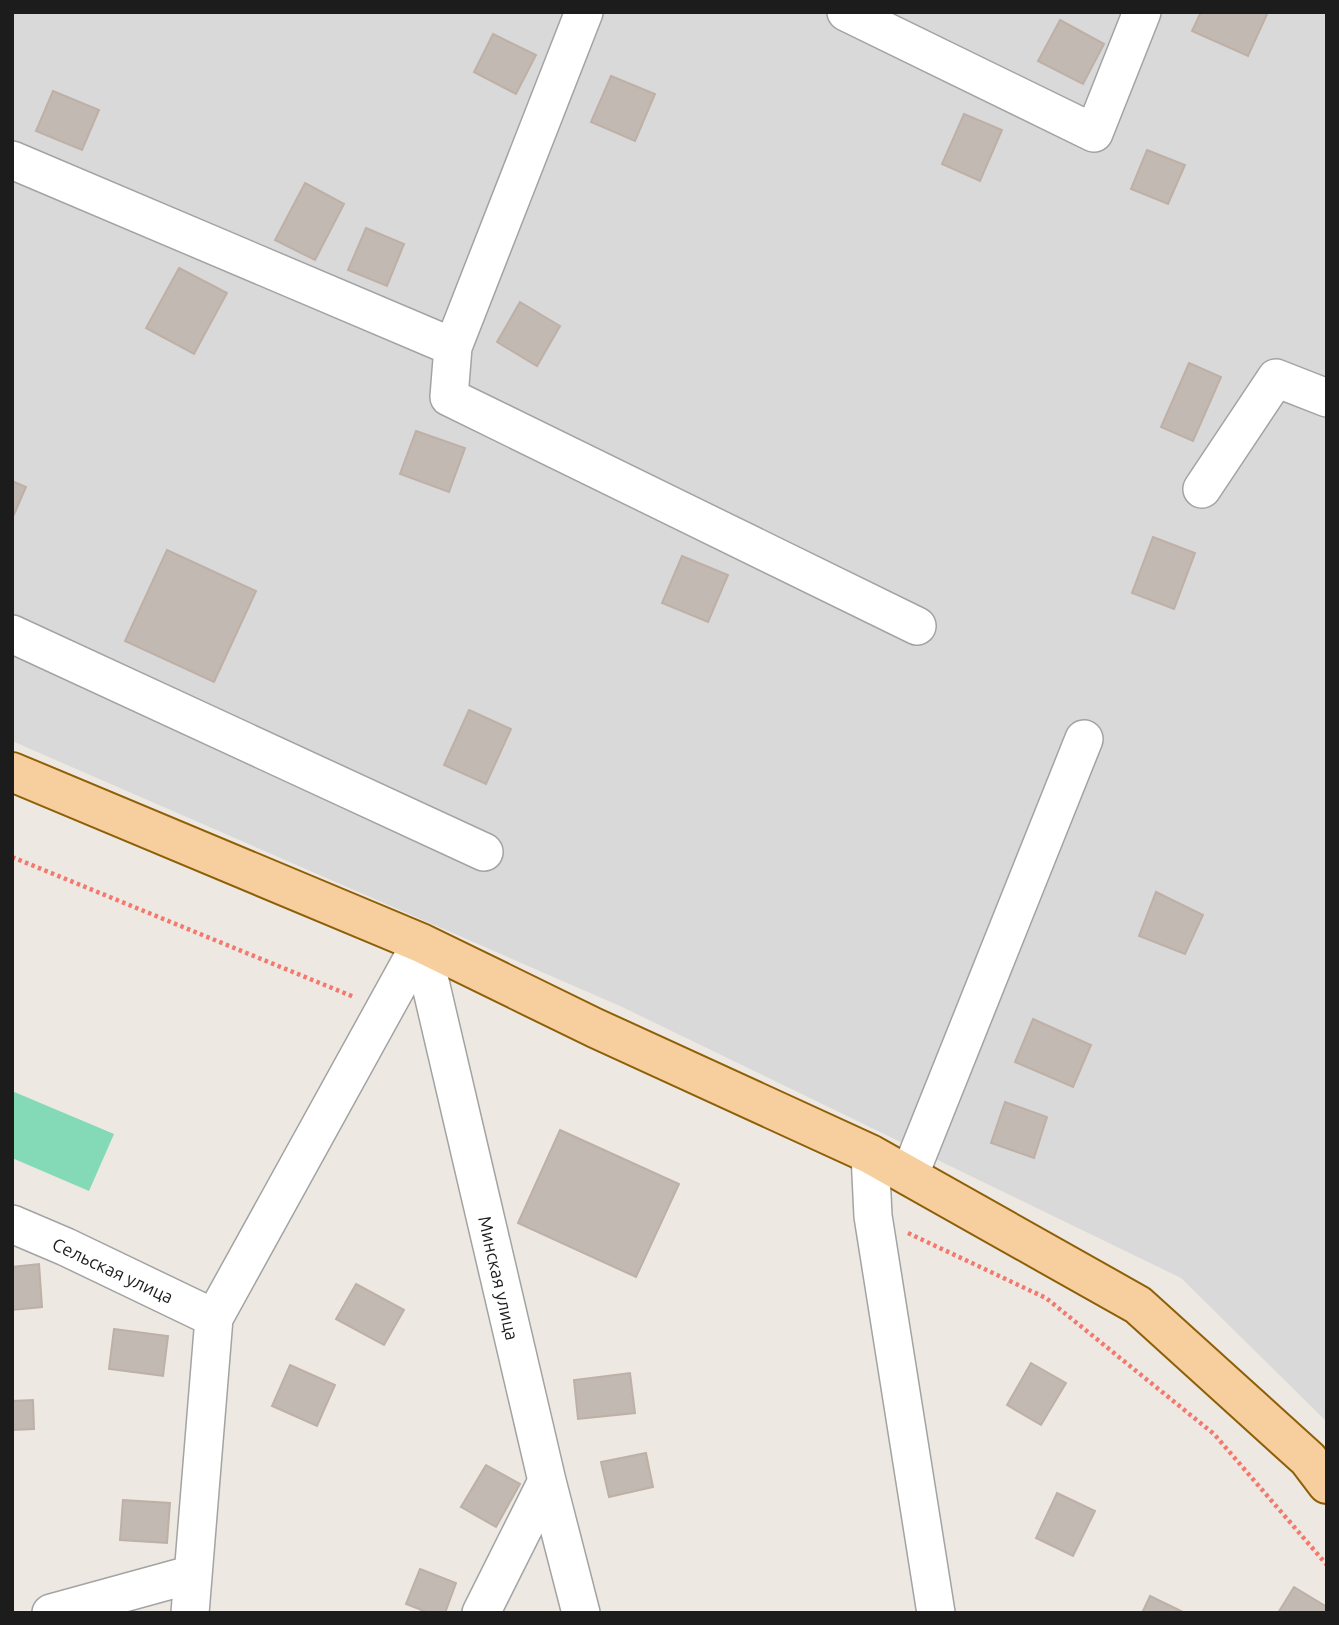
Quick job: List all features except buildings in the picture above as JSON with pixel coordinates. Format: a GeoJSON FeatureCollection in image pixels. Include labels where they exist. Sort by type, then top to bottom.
{"type":"FeatureCollection","features":[{"type":"Feature","properties":{"kind":"main road"},"geometry":{"type":"LineString","coordinates":[[12,772],[421,943],[595,1028],[870,1153],[1138,1305],[1308,1459],[1327,1484]]}},
{"type":"Feature","properties":{"kind":"street"},"geometry":{"type":"LineString","coordinates":[[584,12],[453,347],[449,397],[917,626]]}},
{"type":"Feature","properties":{"kind":"street"},"geometry":{"type":"LineString","coordinates":[[846,12],[1094,133],[1142,12]]}},
{"type":"Feature","properties":{"kind":"street"},"geometry":{"type":"LineString","coordinates":[[12,160],[453,347]]}},
{"type":"Feature","properties":{"kind":"street"},"geometry":{"type":"LineString","coordinates":[[1202,489],[1276,379],[1327,398]]}},
{"type":"Feature","properties":{"kind":"street"},"geometry":{"type":"LineString","coordinates":[[12,634],[484,852]]}},
{"type":"Feature","properties":{"kind":"street"},"geometry":{"type":"LineString","coordinates":[[909,1176],[1084,739]]}},
{"type":"Feature","properties":{"kind":"street"},"geometry":{"type":"LineString","coordinates":[[190,1613],[214,1318],[421,943]]}},
{"type":"Feature","properties":{"kind":"street","name":"Минская улица"},"geometry":{"type":"LineString","coordinates":[[421,943],[547,1481],[581,1613]]}},
{"type":"Feature","properties":{"kind":"street"},"geometry":{"type":"LineString","coordinates":[[870,1153],[873,1216],[936,1613]]}},
{"type":"Feature","properties":{"kind":"street","name":"Сельская улица"},"geometry":{"type":"LineString","coordinates":[[12,1224],[214,1318]]}},
{"type":"Feature","properties":{"kind":"street"},"geometry":{"type":"LineString","coordinates":[[481,1613],[547,1481]]}},
{"type":"Feature","properties":{"kind":"street"},"geometry":{"type":"LineString","coordinates":[[51,1613],[193,1574]]}},
{"type":"Feature","properties":{"kind":"path"},"geometry":{"type":"LineString","coordinates":[[12,857],[384,1009]]}},
{"type":"Feature","properties":{"kind":"path"},"geometry":{"type":"LineString","coordinates":[[873,1216],[1046,1298],[1214,1434],[1327,1565]]}},
{"type":"Feature","properties":{"kind":"shaded area"},"geometry":{"type":"Polygon","coordinates":[[[12,12],[1327,12],[1327,1422],[1181,1278],[620,1006],[12,741],[12,12]]]}},
{"type":"Feature","properties":{"kind":"green space"},"geometry":{"type":"Polygon","coordinates":[[[12,1091],[114,1134],[89,1191],[12,1158],[12,1091]]]}}]}
